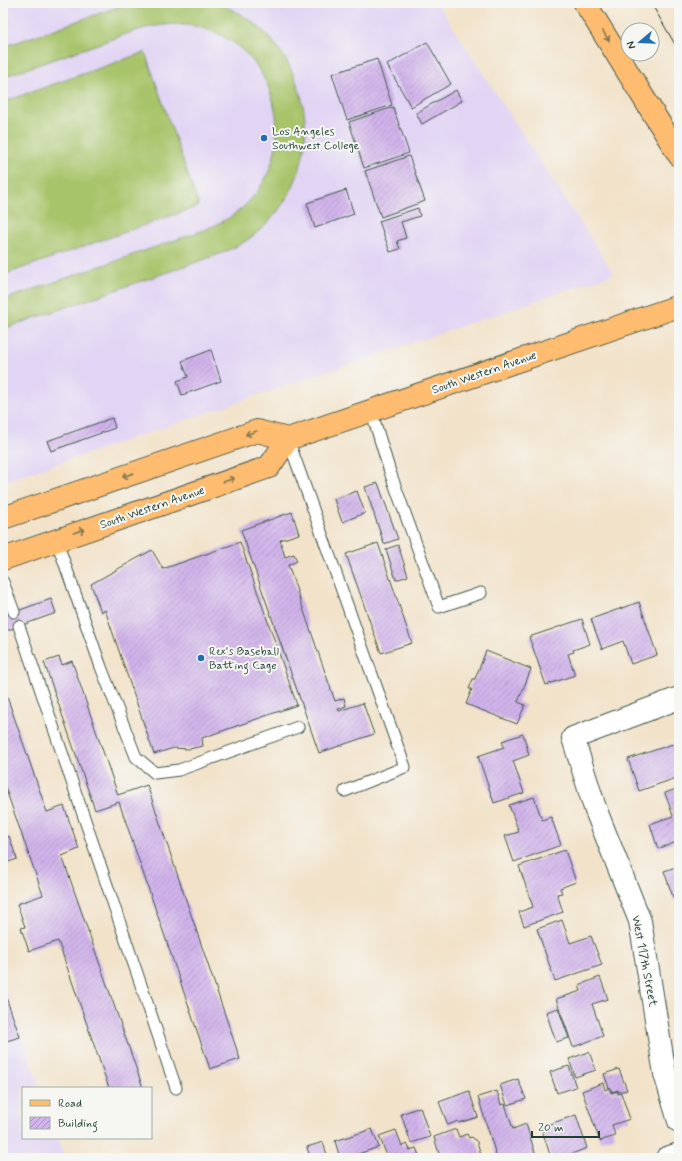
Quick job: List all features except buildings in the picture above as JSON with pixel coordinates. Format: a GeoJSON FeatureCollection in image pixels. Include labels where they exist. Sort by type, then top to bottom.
{"type":"FeatureCollection","features":[{"type":"Feature","properties":{"kind":"main road"},"geometry":{"type":"LineString","coordinates":[[585,3],[679,155]]}},
{"type":"Feature","properties":{"kind":"main road","name":"South Western Avenue"},"geometry":{"type":"LineString","coordinates":[[3,559],[56,539],[269,467],[288,439],[675,307]]}},
{"type":"Feature","properties":{"kind":"main road"},"geometry":{"type":"LineString","coordinates":[[3,518],[258,431],[288,439]]}},
{"type":"Feature","properties":{"kind":"street","name":"West 117th Street"},"geometry":{"type":"LineString","coordinates":[[679,698],[573,738],[595,808],[640,921],[665,1074],[679,1121]]}},
{"type":"Feature","properties":{"kind":"street"},"geometry":{"type":"LineString","coordinates":[[668,1158],[679,1154]]}},
{"type":"Feature","properties":{"kind":"lane"},"geometry":{"type":"LineString","coordinates":[[371,410],[390,472],[439,607],[481,593]]}},
{"type":"Feature","properties":{"kind":"lane"},"geometry":{"type":"LineString","coordinates":[[288,439],[406,767],[345,791]]}},
{"type":"Feature","properties":{"kind":"lane"},"geometry":{"type":"LineString","coordinates":[[56,539],[101,667],[136,757],[155,773],[179,770],[298,727]]}},
{"type":"Feature","properties":{"kind":"lane"},"geometry":{"type":"LineString","coordinates":[[3,582],[14,612]]}},
{"type":"Feature","properties":{"kind":"lane"},"geometry":{"type":"LineString","coordinates":[[19,626],[176,1088]]}},
{"type":"Feature","properties":{"kind":"shaded area","name":"Los Angeles Southwest College"},"geometry":{"type":"Polygon","coordinates":[[[3,3],[437,3],[614,274],[3,482],[3,3]]]}},
{"type":"Feature","properties":{"kind":"shaded area"},"geometry":{"type":"Polygon","coordinates":[[[3,982],[40,1087],[22,1087],[22,1139],[58,1139],[65,1158],[3,1158],[3,982]]]}},
{"type":"Feature","properties":{"kind":"green space"},"geometry":{"type":"Polygon","coordinates":[[[129,3],[214,3],[227,7],[245,17],[270,38],[283,55],[295,78],[302,102],[305,126],[304,151],[298,174],[288,197],[273,217],[254,235],[236,246],[217,255],[3,329],[3,300],[207,229],[229,218],[236,213],[259,189],[272,161],[277,132],[273,102],[262,74],[243,51],[218,34],[180,24],[150,27],[3,77],[3,47],[129,3]]]}},
{"type":"Feature","properties":{"kind":"green space"},"geometry":{"type":"Polygon","coordinates":[[[145,52],[199,206],[3,275],[3,102],[145,52]]]}},
{"type":"Feature","properties":{"kind":"tram line"},"geometry":{"type":"LineString","coordinates":[[651,3],[679,51]]}},
{"type":"Feature","properties":{"kind":"tram line"},"geometry":{"type":"LineString","coordinates":[[676,3],[679,8]]}},
{"type":"Feature","properties":{"kind":"place","name":"Los Angeles Southwest College"},"geometry":{"type":"Point","coordinates":[264,138]}},
{"type":"Feature","properties":{"kind":"place","name":"Rex's Baseball Batting Cage"},"geometry":{"type":"Point","coordinates":[201,658]}}]}
